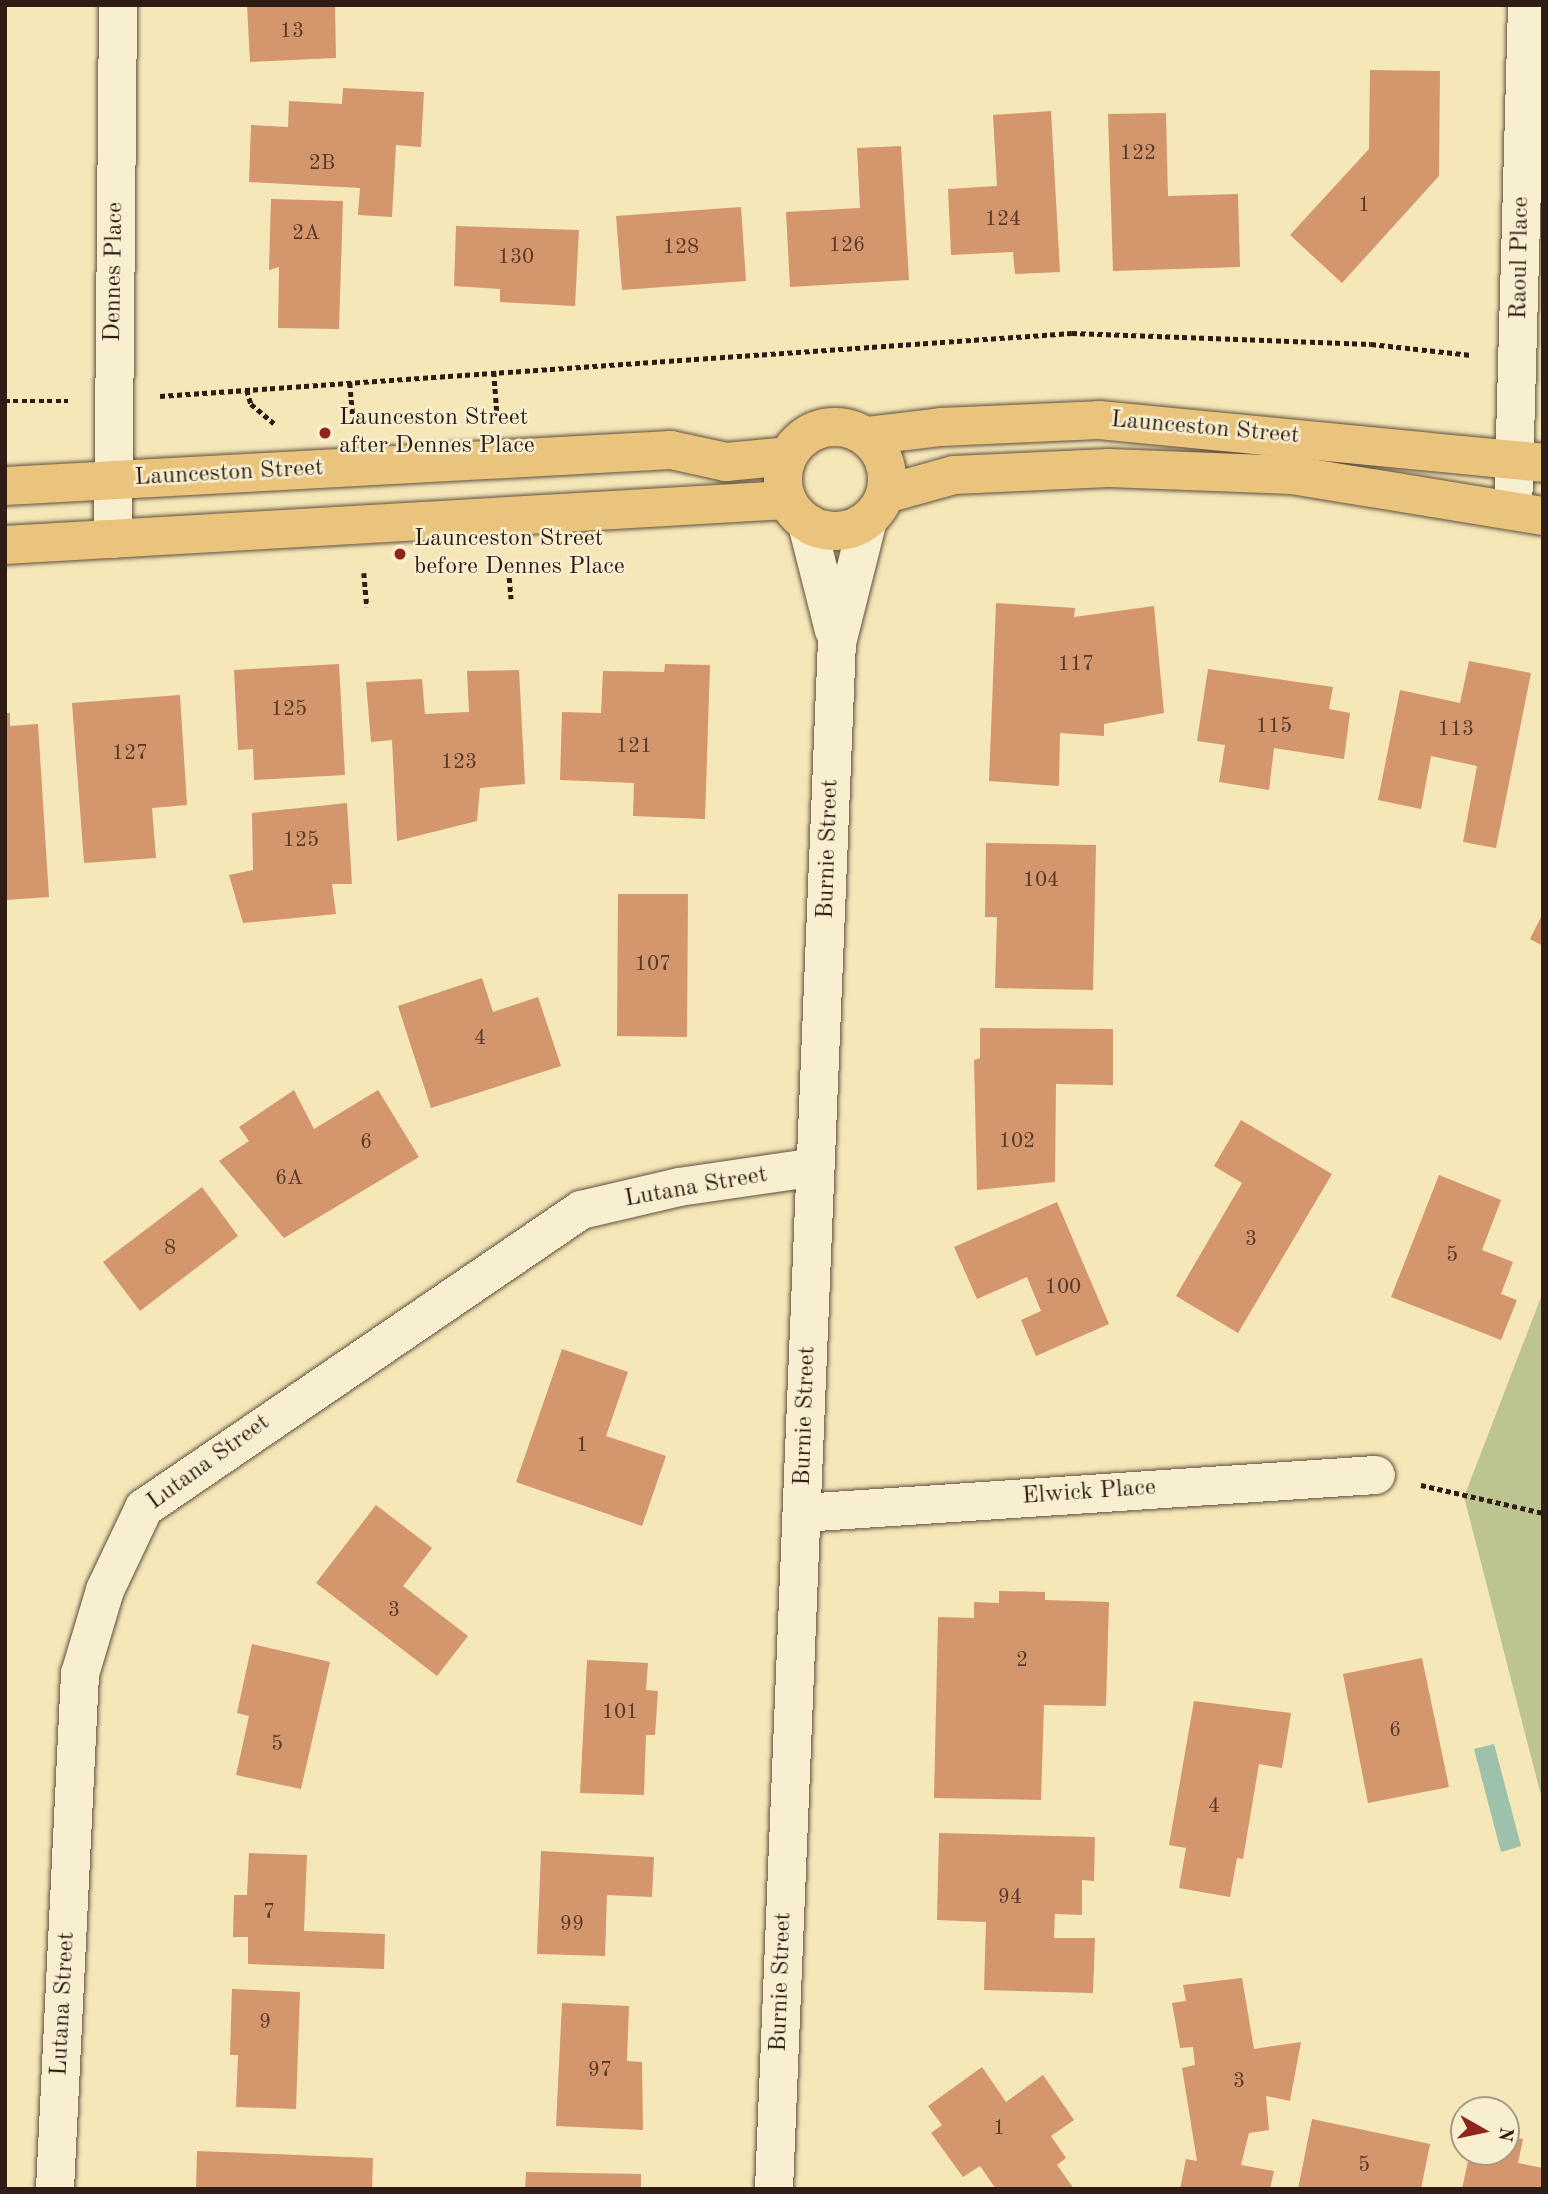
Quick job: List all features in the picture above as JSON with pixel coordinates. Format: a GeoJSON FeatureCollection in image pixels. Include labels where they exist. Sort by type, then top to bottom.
{"type":"FeatureCollection","features":[{"type":"Feature","properties":{"kind":"main road","name":"Launceston Street"},"geometry":{"type":"LineString","coordinates":[[866,436],[1099,420],[1530,460]]}},
{"type":"Feature","properties":{"kind":"main road"},"geometry":{"type":"LineString","coordinates":[[5,545],[797,512],[839,531],[877,507],[885,462],[866,436],[832,426],[814,431],[788,456],[797,512]]}},
{"type":"Feature","properties":{"kind":"main road","name":"Launceston Street"},"geometry":{"type":"LineString","coordinates":[[5,486],[671,450],[726,462],[788,456]]}},
{"type":"Feature","properties":{"kind":"main road","name":"Launceston Street"},"geometry":{"type":"LineString","coordinates":[[877,507],[954,475],[1109,467],[1292,475],[1528,513]]}},
{"type":"Feature","properties":{"kind":"street","name":"Dennes Place"},"geometry":{"type":"LineString","coordinates":[[113,539],[118,5]]}},
{"type":"Feature","properties":{"kind":"street","name":"Raoul Place"},"geometry":{"type":"LineString","coordinates":[[1527,5],[1518,361],[1530,460],[1528,513]]}},
{"type":"Feature","properties":{"kind":"street","name":"Burnie Street"},"geometry":{"type":"LineString","coordinates":[[774,2189],[837,643],[877,507]]}},
{"type":"Feature","properties":{"kind":"street","name":"Burnie Street"},"geometry":{"type":"LineString","coordinates":[[797,512],[837,643]]}},
{"type":"Feature","properties":{"kind":"street","name":"Lutana Street"},"geometry":{"type":"LineString","coordinates":[[55,2189],[79,1674],[106,1590],[144,1508],[581,1210],[679,1187],[816,1167]]}},
{"type":"Feature","properties":{"kind":"street","name":"Elwick Place"},"geometry":{"type":"LineString","coordinates":[[802,1513],[1376,1475]]}},
{"type":"Feature","properties":{"kind":"path"},"geometry":{"type":"LineString","coordinates":[[5,401],[113,399],[1072,333],[1371,344],[1518,361]]}},
{"type":"Feature","properties":{"kind":"path"},"geometry":{"type":"LineString","coordinates":[[1376,1475],[1543,1513]]}},
{"type":"Feature","properties":{"kind":"shaded area"},"geometry":{"type":"Polygon","coordinates":[[[1543,1292],[1543,1803],[1464,1497],[1543,1292]]]}},
{"type":"Feature","properties":{"kind":"shaded area"},"geometry":{"type":"Polygon","coordinates":[[[1494,1744],[1521,1846],[1501,1852],[1474,1749],[1494,1744]]]}},
{"type":"Feature","properties":{"kind":"building"},"geometry":{"type":"Polygon","coordinates":[[[247,5],[335,5],[336,58],[250,62],[247,5]]]}},
{"type":"Feature","properties":{"kind":"building"},"geometry":{"type":"Polygon","coordinates":[[[1370,70],[1440,71],[1439,176],[1342,283],[1290,235],[1369,149],[1370,70]]]}},
{"type":"Feature","properties":{"kind":"building"},"geometry":{"type":"Polygon","coordinates":[[[343,88],[424,92],[421,147],[396,145],[392,217],[358,215],[360,188],[249,182],[251,125],[288,127],[289,101],[342,104],[343,88]]]}},
{"type":"Feature","properties":{"kind":"building"},"geometry":{"type":"Polygon","coordinates":[[[1051,111],[1060,272],[1015,274],[1013,252],[951,255],[948,189],[997,186],[993,115],[1051,111]]]}},
{"type":"Feature","properties":{"kind":"building"},"geometry":{"type":"Polygon","coordinates":[[[1166,113],[1168,196],[1238,194],[1240,267],[1113,271],[1108,114],[1166,113]]]}},
{"type":"Feature","properties":{"kind":"building"},"geometry":{"type":"Polygon","coordinates":[[[901,146],[909,280],[790,287],[786,212],[860,208],[857,148],[901,146]]]}},
{"type":"Feature","properties":{"kind":"building"},"geometry":{"type":"Polygon","coordinates":[[[271,199],[343,201],[339,329],[278,328],[279,267],[269,270],[271,199]]]}},
{"type":"Feature","properties":{"kind":"building"},"geometry":{"type":"Polygon","coordinates":[[[741,207],[746,281],[622,290],[616,216],[741,207]]]}},
{"type":"Feature","properties":{"kind":"building"},"geometry":{"type":"Polygon","coordinates":[[[456,226],[579,230],[575,306],[500,302],[500,289],[454,286],[456,226]]]}},
{"type":"Feature","properties":{"kind":"building"},"geometry":{"type":"Polygon","coordinates":[[[996,603],[1075,608],[1074,617],[1154,606],[1164,713],[1104,724],[1104,736],[1060,733],[1059,786],[989,781],[996,603]]]}},
{"type":"Feature","properties":{"kind":"building"},"geometry":{"type":"Polygon","coordinates":[[[1469,661],[1531,673],[1496,848],[1463,842],[1477,766],[1431,756],[1421,809],[1378,800],[1400,690],[1460,703],[1469,661]]]}},
{"type":"Feature","properties":{"kind":"building"},"geometry":{"type":"Polygon","coordinates":[[[339,664],[345,775],[254,780],[253,749],[238,750],[234,670],[339,664]]]}},
{"type":"Feature","properties":{"kind":"building"},"geometry":{"type":"Polygon","coordinates":[[[665,664],[710,665],[705,819],[633,816],[634,783],[560,780],[562,712],[601,713],[603,671],[664,672],[665,664]]]}},
{"type":"Feature","properties":{"kind":"building"},"geometry":{"type":"Polygon","coordinates":[[[1208,669],[1333,687],[1329,709],[1350,713],[1344,759],[1274,748],[1269,790],[1219,782],[1225,745],[1197,741],[1208,669]]]}},
{"type":"Feature","properties":{"kind":"building"},"geometry":{"type":"Polygon","coordinates":[[[519,670],[525,784],[480,788],[477,821],[397,841],[392,740],[371,742],[366,682],[422,679],[425,714],[469,712],[467,671],[519,670]]]}},
{"type":"Feature","properties":{"kind":"building"},"geometry":{"type":"Polygon","coordinates":[[[180,695],[187,805],[152,808],[156,858],[84,863],[72,703],[180,695]]]}},
{"type":"Feature","properties":{"kind":"building"},"geometry":{"type":"Polygon","coordinates":[[[5,713],[10,713],[10,726],[38,724],[49,897],[6,900],[5,713]]]}},
{"type":"Feature","properties":{"kind":"building"},"geometry":{"type":"Polygon","coordinates":[[[347,803],[352,884],[332,884],[336,914],[243,923],[229,875],[253,870],[252,813],[347,803]]]}},
{"type":"Feature","properties":{"kind":"building"},"geometry":{"type":"Polygon","coordinates":[[[986,843],[1096,845],[1093,990],[995,988],[997,917],[985,917],[986,843]]]}},
{"type":"Feature","properties":{"kind":"building"},"geometry":{"type":"Polygon","coordinates":[[[618,894],[688,894],[687,1037],[617,1036],[618,894]]]}},
{"type":"Feature","properties":{"kind":"building"},"geometry":{"type":"Polygon","coordinates":[[[1543,913],[1543,946],[1530,939],[1543,913]]]}},
{"type":"Feature","properties":{"kind":"building"},"geometry":{"type":"Polygon","coordinates":[[[482,978],[493,1012],[538,997],[561,1066],[431,1108],[398,1006],[482,978]]]}},
{"type":"Feature","properties":{"kind":"building"},"geometry":{"type":"Polygon","coordinates":[[[980,1028],[1113,1029],[1113,1085],[1056,1084],[1055,1182],[977,1190],[974,1060],[980,1058],[980,1028]]]}},
{"type":"Feature","properties":{"kind":"building"},"geometry":{"type":"Polygon","coordinates":[[[294,1090],[314,1129],[378,1090],[419,1157],[284,1238],[219,1161],[249,1141],[239,1127],[294,1090]]]}},
{"type":"Feature","properties":{"kind":"building"},"geometry":{"type":"Polygon","coordinates":[[[1241,1120],[1332,1174],[1238,1333],[1176,1296],[1242,1183],[1214,1166],[1241,1120]]]}},
{"type":"Feature","properties":{"kind":"building"},"geometry":{"type":"Polygon","coordinates":[[[1439,1175],[1501,1200],[1482,1250],[1513,1262],[1501,1294],[1517,1300],[1501,1340],[1391,1297],[1439,1175]]]}},
{"type":"Feature","properties":{"kind":"building"},"geometry":{"type":"Polygon","coordinates":[[[202,1187],[238,1236],[140,1311],[103,1262],[202,1187]]]}},
{"type":"Feature","properties":{"kind":"building"},"geometry":{"type":"Polygon","coordinates":[[[1057,1202],[1109,1324],[1036,1356],[1021,1320],[1041,1311],[1027,1277],[977,1299],[954,1247],[1057,1202]]]}},
{"type":"Feature","properties":{"kind":"building"},"geometry":{"type":"Polygon","coordinates":[[[562,1349],[628,1372],[606,1436],[666,1456],[642,1526],[516,1482],[562,1349]]]}},
{"type":"Feature","properties":{"kind":"building"},"geometry":{"type":"Polygon","coordinates":[[[376,1505],[432,1548],[403,1586],[468,1636],[437,1676],[316,1583],[376,1505]]]}},
{"type":"Feature","properties":{"kind":"building"},"geometry":{"type":"Polygon","coordinates":[[[999,1591],[1045,1592],[1045,1600],[1109,1602],[1106,1706],[1044,1705],[1041,1800],[934,1798],[938,1617],[974,1618],[974,1602],[999,1603],[999,1591]]]}},
{"type":"Feature","properties":{"kind":"building"},"geometry":{"type":"Polygon","coordinates":[[[252,1644],[330,1662],[301,1789],[236,1775],[249,1716],[237,1713],[252,1644]]]}},
{"type":"Feature","properties":{"kind":"building"},"geometry":{"type":"Polygon","coordinates":[[[1422,1658],[1449,1787],[1368,1803],[1343,1674],[1422,1658]]]}},
{"type":"Feature","properties":{"kind":"building"},"geometry":{"type":"Polygon","coordinates":[[[587,1660],[648,1663],[646,1690],[658,1691],[655,1735],[646,1735],[644,1795],[580,1793],[587,1660]]]}},
{"type":"Feature","properties":{"kind":"building"},"geometry":{"type":"Polygon","coordinates":[[[1194,1701],[1291,1713],[1282,1768],[1259,1764],[1243,1859],[1237,1858],[1230,1897],[1179,1888],[1186,1848],[1169,1845],[1194,1701]]]}},
{"type":"Feature","properties":{"kind":"building"},"geometry":{"type":"Polygon","coordinates":[[[939,1833],[1095,1837],[1094,1881],[1082,1880],[1082,1915],[1055,1914],[1054,1938],[1095,1938],[1093,1993],[984,1990],[986,1922],[937,1920],[939,1833]]]}},
{"type":"Feature","properties":{"kind":"building"},"geometry":{"type":"Polygon","coordinates":[[[541,1851],[654,1857],[652,1897],[607,1895],[605,1956],[537,1954],[541,1851]]]}},
{"type":"Feature","properties":{"kind":"building"},"geometry":{"type":"Polygon","coordinates":[[[249,1853],[307,1855],[304,1931],[385,1934],[384,1969],[248,1964],[248,1937],[233,1937],[234,1895],[247,1895],[249,1853]]]}},
{"type":"Feature","properties":{"kind":"building"},"geometry":{"type":"Polygon","coordinates":[[[1242,1978],[1254,2049],[1301,2042],[1290,2101],[1266,2096],[1269,2130],[1249,2133],[1241,2165],[1274,2171],[1270,2189],[1180,2189],[1186,2159],[1197,2161],[1182,2068],[1195,2065],[1193,2047],[1180,2048],[1172,2003],[1186,2001],[1183,1985],[1242,1978]]]}},
{"type":"Feature","properties":{"kind":"building"},"geometry":{"type":"Polygon","coordinates":[[[232,1989],[300,1992],[296,2109],[236,2107],[238,2055],[230,2055],[232,1989]]]}},
{"type":"Feature","properties":{"kind":"building"},"geometry":{"type":"Polygon","coordinates":[[[562,2003],[629,2006],[627,2061],[642,2062],[643,2130],[556,2126],[562,2003]]]}},
{"type":"Feature","properties":{"kind":"building"},"geometry":{"type":"Polygon","coordinates":[[[982,2067],[1006,2102],[1043,2075],[1074,2120],[1051,2136],[1066,2158],[1057,2165],[1074,2189],[996,2189],[980,2166],[963,2177],[931,2133],[942,2125],[928,2106],[982,2067]]]}},
{"type":"Feature","properties":{"kind":"building"},"geometry":{"type":"Polygon","coordinates":[[[1312,2119],[1430,2144],[1421,2189],[1298,2189],[1312,2119]]]}},
{"type":"Feature","properties":{"kind":"building"},"geometry":{"type":"Polygon","coordinates":[[[197,2151],[373,2158],[372,2189],[196,2189],[197,2151]]]}},
{"type":"Feature","properties":{"kind":"building"},"geometry":{"type":"Polygon","coordinates":[[[1520,2163],[1543,2168],[1543,2189],[1462,2189],[1467,2166],[1520,2166],[1520,2163]]]}},
{"type":"Feature","properties":{"kind":"building"},"geometry":{"type":"Polygon","coordinates":[[[526,2172],[641,2174],[641,2189],[525,2189],[526,2172]]]}},
{"type":"Feature","properties":{"kind":"place","name":"Launceston Street after Dennes Place"},"geometry":{"type":"Point","coordinates":[325,433]}},
{"type":"Feature","properties":{"kind":"place","name":"Launceston Street before Dennes Place"},"geometry":{"type":"Point","coordinates":[400,554]}}]}
